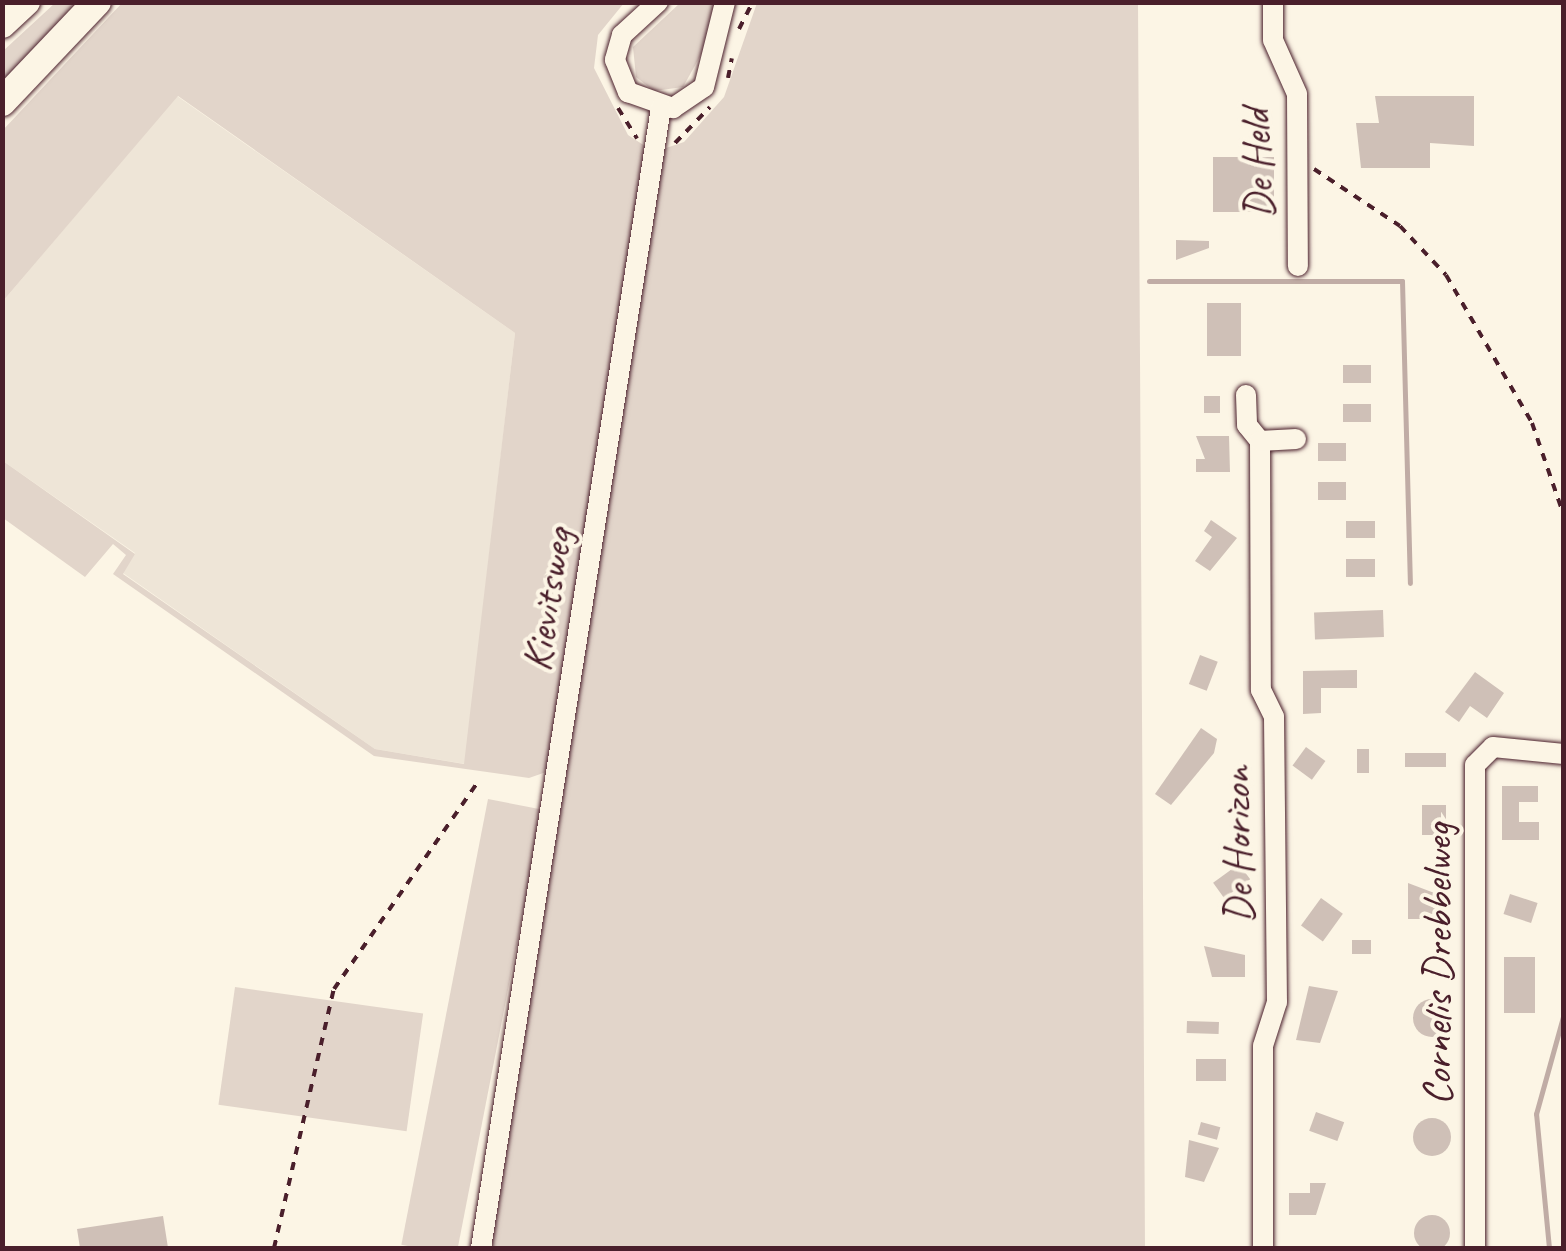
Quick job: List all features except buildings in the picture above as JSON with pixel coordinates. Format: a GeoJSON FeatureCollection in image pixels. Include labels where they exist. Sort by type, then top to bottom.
{"type":"FeatureCollection","features":[{"type":"Feature","properties":{"kind":"highway"},"geometry":{"type":"LineString","coordinates":[[2,24],[26,2]]}},
{"type":"Feature","properties":{"kind":"highway"},"geometry":{"type":"LineString","coordinates":[[2,102],[97,2]]}},
{"type":"Feature","properties":{"kind":"street"},"geometry":{"type":"LineString","coordinates":[[658,2],[622,35],[615,60],[628,92],[660,108],[704,87],[725,2]]}},
{"type":"Feature","properties":{"kind":"street","name":"De Held"},"geometry":{"type":"LineString","coordinates":[[1273,2],[1273,40],[1297,94],[1298,266]]}},
{"type":"Feature","properties":{"kind":"street","name":"Kievitsweg"},"geometry":{"type":"LineString","coordinates":[[481,1248],[660,108]]}},
{"type":"Feature","properties":{"kind":"street","name":"De Horizon"},"geometry":{"type":"LineString","coordinates":[[1246,395],[1247,425],[1260,441],[1277,983],[1263,1046],[1263,1248]]}},
{"type":"Feature","properties":{"kind":"street"},"geometry":{"type":"LineString","coordinates":[[1260,441],[1296,439]]}},
{"type":"Feature","properties":{"kind":"street","name":"Cornelis Drebbelweg"},"geometry":{"type":"LineString","coordinates":[[1475,1248],[1475,765],[1493,747],[1558,753]]}},
{"type":"Feature","properties":{"kind":"path"},"geometry":{"type":"LineString","coordinates":[[1296,160],[1400,226],[1446,274],[1532,422],[1564,516]]}},
{"type":"Feature","properties":{"kind":"path"},"geometry":{"type":"LineString","coordinates":[[274,1248],[334,988],[479,780]]}},
{"type":"Feature","properties":{"kind":"shaded area"},"geometry":{"type":"Polygon","coordinates":[[[55,3],[78,3],[3,86],[3,51],[55,3]]]}},
{"type":"Feature","properties":{"kind":"shaded area"},"geometry":{"type":"Polygon","coordinates":[[[122,3],[624,3],[598,35],[594,68],[628,135],[645,146],[549,771],[529,778],[374,756],[113,574],[126,555],[113,544],[85,577],[3,518],[3,461],[135,554],[123,574],[375,749],[464,764],[515,333],[178,96],[3,301],[3,130],[122,3]]]}},
{"type":"Feature","properties":{"kind":"shaded area"},"geometry":{"type":"Polygon","coordinates":[[[680,3],[716,3],[708,42],[683,87],[654,91],[636,77],[633,47],[680,3]]]}},
{"type":"Feature","properties":{"kind":"shaded area"},"geometry":{"type":"Polygon","coordinates":[[[757,3],[1138,3],[1145,1248],[491,1248],[663,149],[684,142],[724,97],[757,3]]]}},
{"type":"Feature","properties":{"kind":"shaded area"},"geometry":{"type":"Polygon","coordinates":[[[177,96],[515,333],[465,764],[375,749],[123,573],[135,553],[3,461],[3,301],[177,96]]]}},
{"type":"Feature","properties":{"kind":"shaded area"},"geometry":{"type":"Polygon","coordinates":[[[488,799],[543,810],[458,1248],[401,1245],[488,799]]]}},
{"type":"Feature","properties":{"kind":"shaded area"},"geometry":{"type":"Polygon","coordinates":[[[235,987],[423,1013],[407,1131],[218,1105],[235,987]]]}},
{"type":"Feature","properties":{"kind":"waterway"},"geometry":{"type":"LineString","coordinates":[[1149,281],[1402,281],[1410,583]]}},
{"type":"Feature","properties":{"kind":"waterway"},"geometry":{"type":"LineString","coordinates":[[1549,1248],[1536,1114],[1564,1013]]}}]}
